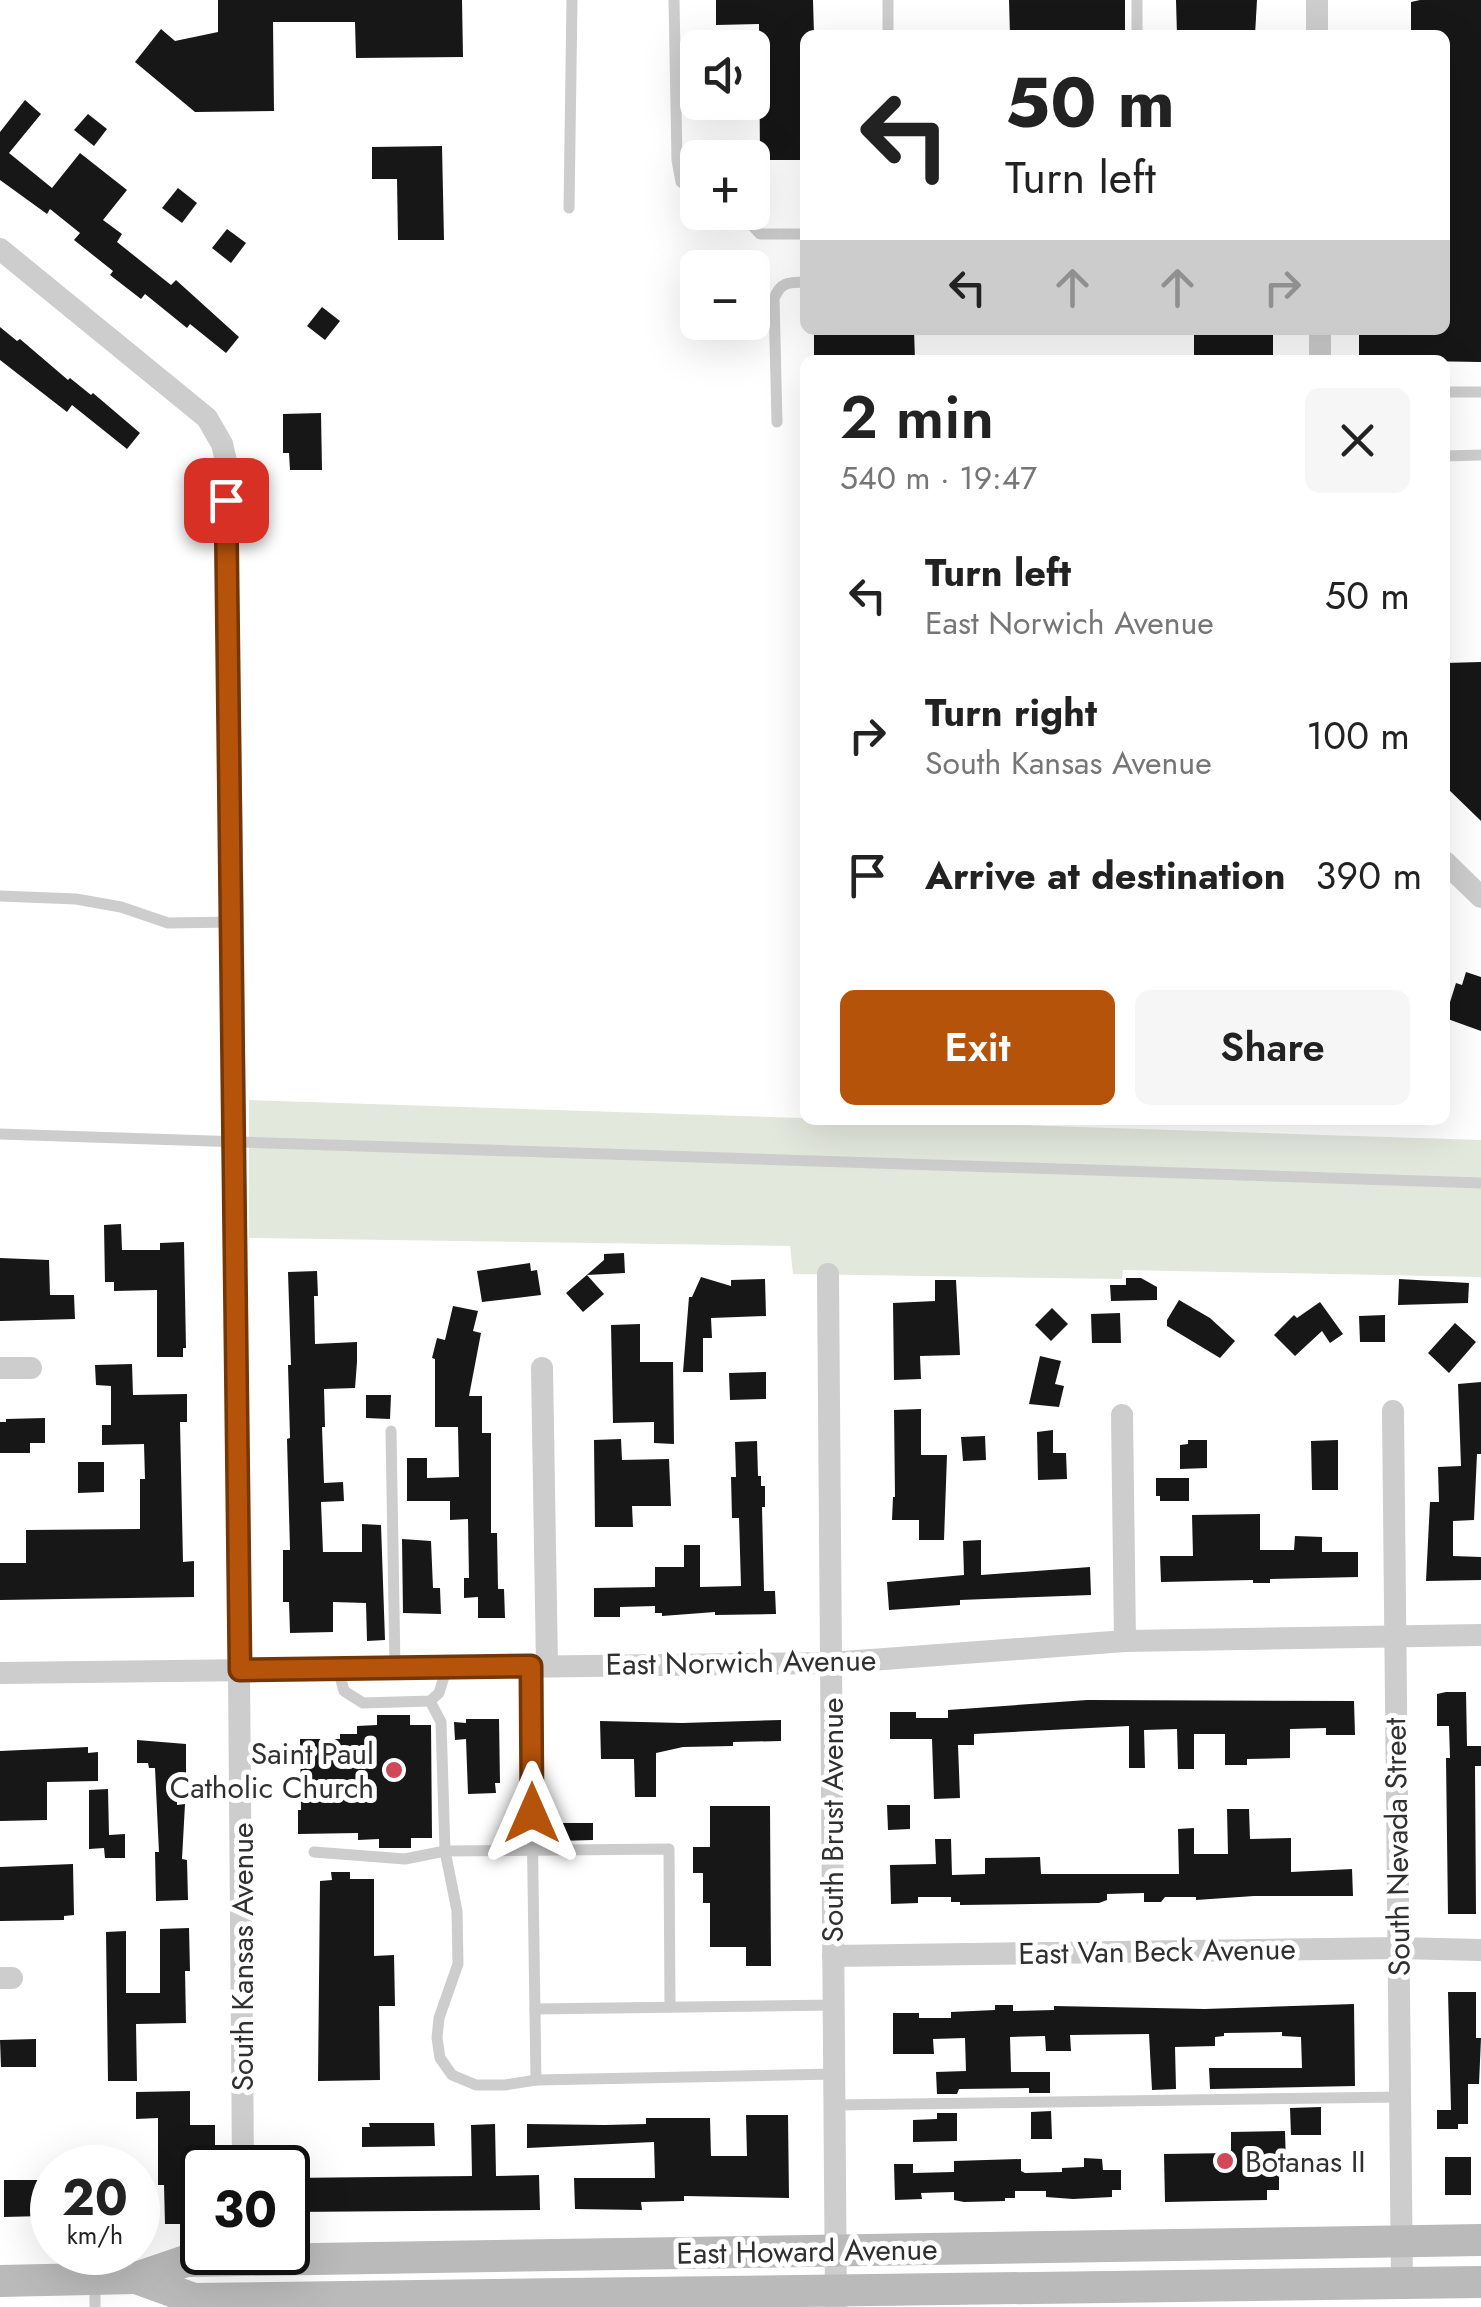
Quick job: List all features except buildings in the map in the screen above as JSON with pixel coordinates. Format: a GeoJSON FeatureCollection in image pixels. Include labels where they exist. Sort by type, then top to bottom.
{"type":"FeatureCollection","features":[{"type":"Feature","properties":{"kind":"main road","name":"East Howard Avenue"},"geometry":{"type":"LineString","coordinates":[[310,2257],[1481,2240]]}},
{"type":"Feature","properties":{"kind":"main road"},"geometry":{"type":"LineString","coordinates":[[1127,2287],[1128,2246]]}},
{"type":"Feature","properties":{"kind":"main road","name":"East Howard Avenue"},"geometry":{"type":"LineString","coordinates":[[0,2281],[95,2293],[180,2263]]}},
{"type":"Feature","properties":{"kind":"main road","name":"East Howard Avenue"},"geometry":{"type":"LineString","coordinates":[[136,2278],[194,2299],[244,2303],[836,2299],[1127,2287],[1481,2282]]}},
{"type":"Feature","properties":{"kind":"street"},"geometry":{"type":"LineString","coordinates":[[1317,0],[1317,30]]}},
{"type":"Feature","properties":{"kind":"street","name":"South Kansas Avenue"},"geometry":{"type":"LineString","coordinates":[[0,249],[196,408],[214,430],[226,462],[243,2145]]}},
{"type":"Feature","properties":{"kind":"street"},"geometry":{"type":"LineString","coordinates":[[1450,867],[1481,897]]}},
{"type":"Feature","properties":{"kind":"street","name":"South Brust Avenue"},"geometry":{"type":"LineString","coordinates":[[828,1274],[836,2299]]}},
{"type":"Feature","properties":{"kind":"street"},"geometry":{"type":"LineString","coordinates":[[0,1368],[30,1368]]}},
{"type":"Feature","properties":{"kind":"street"},"geometry":{"type":"LineString","coordinates":[[532,1813],[539,1665],[542,1368]]}},
{"type":"Feature","properties":{"kind":"street","name":"South Nevada Street"},"geometry":{"type":"LineString","coordinates":[[1393,1410],[1402,2283]]}},
{"type":"Feature","properties":{"kind":"street"},"geometry":{"type":"LineString","coordinates":[[1122,1415],[1125,1641]]}},
{"type":"Feature","properties":{"kind":"street","name":"East Norwich Avenue"},"geometry":{"type":"LineString","coordinates":[[0,1673],[831,1663],[1125,1641],[1481,1635]]}},
{"type":"Feature","properties":{"kind":"street","name":"East Van Beck Avenue"},"geometry":{"type":"LineString","coordinates":[[833,1956],[1481,1950]]}},
{"type":"Feature","properties":{"kind":"street"},"geometry":{"type":"LineString","coordinates":[[244,2275],[244,2303]]}},
{"type":"Feature","properties":{"kind":"lane"},"geometry":{"type":"LineString","coordinates":[[569,208],[572,0]]}},
{"type":"Feature","properties":{"kind":"lane"},"geometry":{"type":"LineString","coordinates":[[674,0],[680,176]]}},
{"type":"Feature","properties":{"kind":"lane"},"geometry":{"type":"LineString","coordinates":[[888,0],[888,30]]}},
{"type":"Feature","properties":{"kind":"lane"},"geometry":{"type":"LineString","coordinates":[[1136,0],[1137,30]]}},
{"type":"Feature","properties":{"kind":"lane"},"geometry":{"type":"LineString","coordinates":[[756,230],[760,234],[800,234]]}},
{"type":"Feature","properties":{"kind":"lane"},"geometry":{"type":"LineString","coordinates":[[777,422],[774,299],[778,288],[786,282],[800,282]]}},
{"type":"Feature","properties":{"kind":"lane"},"geometry":{"type":"LineString","coordinates":[[1450,392],[1481,392]]}},
{"type":"Feature","properties":{"kind":"lane"},"geometry":{"type":"LineString","coordinates":[[1450,456],[1481,455]]}},
{"type":"Feature","properties":{"kind":"lane"},"geometry":{"type":"LineString","coordinates":[[0,896],[76,899],[168,923],[233,922]]}},
{"type":"Feature","properties":{"kind":"lane"},"geometry":{"type":"LineString","coordinates":[[0,1134],[1481,1183]]}},
{"type":"Feature","properties":{"kind":"lane"},"geometry":{"type":"LineString","coordinates":[[391,1431],[395,1668]]}},
{"type":"Feature","properties":{"kind":"lane"},"geometry":{"type":"LineString","coordinates":[[338,1669],[344,1691],[363,1703],[430,1701],[438,1693],[447,1667]]}},
{"type":"Feature","properties":{"kind":"lane"},"geometry":{"type":"LineString","coordinates":[[430,1701],[441,1722],[445,1851],[458,1912],[458,1964],[439,2018],[437,2038],[440,2058],[452,2075],[476,2085],[505,2085],[536,2080],[834,2074]]}},
{"type":"Feature","properties":{"kind":"lane"},"geometry":{"type":"LineString","coordinates":[[532,1813],[536,2080]]}},
{"type":"Feature","properties":{"kind":"lane"},"geometry":{"type":"LineString","coordinates":[[314,1852],[406,1859],[445,1851],[669,1848],[670,2007]]}},
{"type":"Feature","properties":{"kind":"lane"},"geometry":{"type":"LineString","coordinates":[[535,2009],[834,2006]]}},
{"type":"Feature","properties":{"kind":"lane"},"geometry":{"type":"LineString","coordinates":[[834,2106],[1399,2097]]}},
{"type":"Feature","properties":{"kind":"lane"},"geometry":{"type":"LineString","coordinates":[[394,2258],[394,2302]]}},
{"type":"Feature","properties":{"kind":"shaded area"},"geometry":{"type":"Polygon","coordinates":[[[249,1100],[800,1118],[800,1125],[1019,1125],[1481,1140],[1481,1277],[1123,1270],[1122,1279],[793,1274],[790,1246],[249,1238],[249,1100]]]}},
{"type":"Feature","properties":{"kind":"place","name":"Saint Paul Catholic Church"},"geometry":{"type":"Point","coordinates":[394,1770]}},
{"type":"Feature","properties":{"kind":"place","name":"Botanas II"},"geometry":{"type":"Point","coordinates":[1225,2161]}},
{"type":"Feature","properties":{"kind":"route"},"geometry":{"type":"LineString","coordinates":[[226,500],[240,1670],[531,1666],[532,1813]]}}]}
